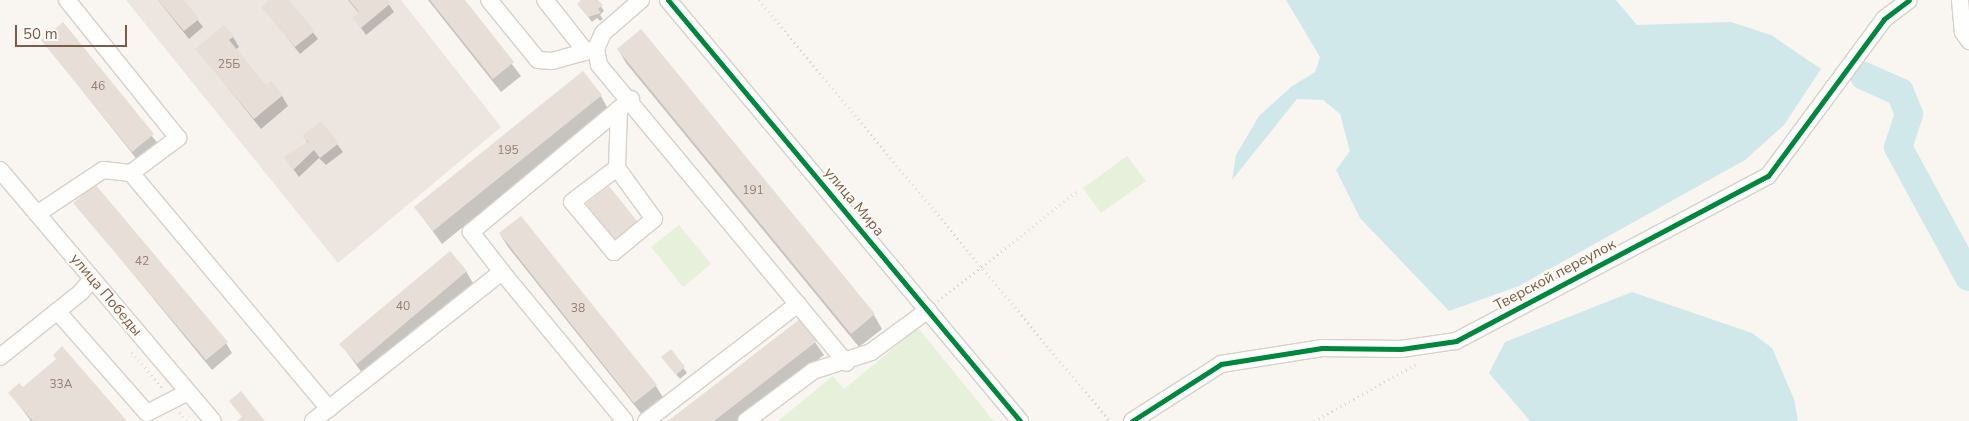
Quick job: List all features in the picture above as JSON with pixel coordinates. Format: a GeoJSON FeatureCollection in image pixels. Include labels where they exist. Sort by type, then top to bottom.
{"type":"FeatureCollection","features":[{"type":"Feature","properties":{"kind":"street"},"geometry":{"type":"LineString","coordinates":[[37,214],[103,170],[131,173],[178,138],[67,0]]}},
{"type":"Feature","properties":{"kind":"street"},"geometry":{"type":"LineString","coordinates":[[489,0],[538,60],[552,61],[591,51],[603,34],[641,0]]}},
{"type":"Feature","properties":{"kind":"street"},"geometry":{"type":"LineString","coordinates":[[545,0],[591,51],[625,104],[798,304],[846,363]]}},
{"type":"Feature","properties":{"kind":"street","name":"улица Мира"},"geometry":{"type":"LineString","coordinates":[[668,0],[1020,421]]}},
{"type":"Feature","properties":{"kind":"street","name":"Тверской переулок"},"geometry":{"type":"LineString","coordinates":[[1132,421],[1221,364],[1322,348],[1401,349],[1456,341],[1768,176],[1884,19],[1909,0]]}},
{"type":"Feature","properties":{"kind":"street"},"geometry":{"type":"LineString","coordinates":[[1960,0],[1963,32],[1969,41]]}},
{"type":"Feature","properties":{"kind":"street"},"geometry":{"type":"LineString","coordinates":[[617,168],[572,202],[614,252],[654,219],[617,168],[625,104]]}},
{"type":"Feature","properties":{"kind":"street"},"geometry":{"type":"LineString","coordinates":[[625,104],[471,232],[625,421]]}},
{"type":"Feature","properties":{"kind":"street","name":"улица Победы"},"geometry":{"type":"LineString","coordinates":[[0,170],[213,421]]}},
{"type":"Feature","properties":{"kind":"street"},"geometry":{"type":"LineString","coordinates":[[131,173],[328,409]]}},
{"type":"Feature","properties":{"kind":"street"},"geometry":{"type":"LineString","coordinates":[[313,421],[502,272]]}},
{"type":"Feature","properties":{"kind":"street"},"geometry":{"type":"LineString","coordinates":[[0,357],[57,311],[92,278]]}},
{"type":"Feature","properties":{"kind":"street"},"geometry":{"type":"LineString","coordinates":[[646,421],[798,304]]}},
{"type":"Feature","properties":{"kind":"street"},"geometry":{"type":"LineString","coordinates":[[746,421],[813,371],[846,363],[871,352],[928,310]]}},
{"type":"Feature","properties":{"kind":"street"},"geometry":{"type":"LineString","coordinates":[[57,311],[148,413],[188,392]]}},
{"type":"Feature","properties":{"kind":"path"},"geometry":{"type":"LineString","coordinates":[[759,0],[1110,421]]}},
{"type":"Feature","properties":{"kind":"path"},"geometry":{"type":"LineString","coordinates":[[928,310],[1076,192]]}},
{"type":"Feature","properties":{"kind":"path"},"geometry":{"type":"LineString","coordinates":[[1314,421],[1423,360]]}},
{"type":"Feature","properties":{"kind":"shaded area"},"geometry":{"type":"Polygon","coordinates":[[[126,0],[401,0],[501,127],[338,263],[126,0]]]}},
{"type":"Feature","properties":{"kind":"green space"},"geometry":{"type":"Polygon","coordinates":[[[1127,156],[1146,181],[1101,213],[1083,188],[1127,156]]]}},
{"type":"Feature","properties":{"kind":"green space"},"geometry":{"type":"Polygon","coordinates":[[[679,225],[711,264],[683,287],[651,247],[679,225]]]}},
{"type":"Feature","properties":{"kind":"green space"},"geometry":{"type":"Polygon","coordinates":[[[918,328],[994,421],[778,421],[833,376],[844,389],[918,328]]]}},
{"type":"Feature","properties":{"kind":"water"},"geometry":{"type":"Polygon","coordinates":[[[1286,0],[1616,0],[1637,25],[1731,22],[1771,35],[1821,69],[1784,125],[1745,160],[1519,286],[1449,311],[1360,218],[1336,170],[1350,151],[1340,114],[1323,100],[1297,99],[1232,180],[1236,155],[1259,116],[1291,87],[1315,72],[1320,57],[1286,0]]]}},
{"type":"Feature","properties":{"kind":"water"},"geometry":{"type":"Polygon","coordinates":[[[1632,292],[1752,333],[1772,348],[1794,399],[1798,421],[1530,421],[1489,373],[1505,342],[1632,292]]]}},
{"type":"Feature","properties":{"kind":"building"},"geometry":{"type":"Polygon","coordinates":[[[158,0],[184,0],[199,19],[184,31],[158,0]]]}},
{"type":"Feature","properties":{"kind":"building"},"geometry":{"type":"Polygon","coordinates":[[[269,0],[289,0],[315,31],[295,47],[261,7],[269,0]]]}},
{"type":"Feature","properties":{"kind":"building"},"geometry":{"type":"Polygon","coordinates":[[[349,0],[388,0],[391,3],[361,28],[352,18],[359,12],[349,0]]]}},
{"type":"Feature","properties":{"kind":"building"},"geometry":{"type":"Polygon","coordinates":[[[430,0],[465,0],[514,62],[493,79],[430,0]]]}},
{"type":"Feature","properties":{"kind":"building"},"geometry":{"type":"Polygon","coordinates":[[[581,0],[598,0],[603,5],[598,9],[601,13],[588,17],[577,4],[581,0]]]}},
{"type":"Feature","properties":{"kind":"building"},"geometry":{"type":"Polygon","coordinates":[[[63,22],[154,134],[132,152],[41,40],[63,22]]]}},
{"type":"Feature","properties":{"kind":"building"},"geometry":{"type":"Polygon","coordinates":[[[224,25],[234,36],[229,40],[266,85],[271,81],[283,95],[254,119],[195,49],[224,25]]]}},
{"type":"Feature","properties":{"kind":"building"},"geometry":{"type":"Polygon","coordinates":[[[641,29],[875,314],[851,334],[617,49],[641,29]]]}},
{"type":"Feature","properties":{"kind":"building"},"geometry":{"type":"Polygon","coordinates":[[[583,71],[602,95],[433,231],[414,207],[583,71]]]}},
{"type":"Feature","properties":{"kind":"building"},"geometry":{"type":"Polygon","coordinates":[[[321,121],[339,143],[320,158],[314,150],[293,170],[283,157],[308,142],[302,136],[321,121]]]}},
{"type":"Feature","properties":{"kind":"building"},"geometry":{"type":"Polygon","coordinates":[[[95,184],[228,342],[206,360],[73,203],[95,184]]]}},
{"type":"Feature","properties":{"kind":"building"},"geometry":{"type":"Polygon","coordinates":[[[609,186],[637,221],[615,239],[586,204],[609,186]]]}},
{"type":"Feature","properties":{"kind":"building"},"geometry":{"type":"Polygon","coordinates":[[[521,216],[657,385],[634,403],[499,233],[521,216]]]}},
{"type":"Feature","properties":{"kind":"building"},"geometry":{"type":"Polygon","coordinates":[[[450,251],[467,271],[357,364],[339,344],[450,251]]]}},
{"type":"Feature","properties":{"kind":"building"},"geometry":{"type":"Polygon","coordinates":[[[800,319],[817,341],[714,421],[668,421],[800,319]]]}},
{"type":"Feature","properties":{"kind":"building"},"geometry":{"type":"Polygon","coordinates":[[[62,346],[127,421],[33,421],[8,393],[19,383],[23,387],[56,359],[53,355],[62,346]]]}},
{"type":"Feature","properties":{"kind":"building"},"geometry":{"type":"Polygon","coordinates":[[[671,349],[685,367],[676,375],[661,357],[671,349]]]}},
{"type":"Feature","properties":{"kind":"building"},"geometry":{"type":"Polygon","coordinates":[[[241,391],[265,421],[237,421],[242,417],[229,401],[241,391]]]}},
{"type":"Feature","properties":{"kind":"waterway"},"geometry":{"type":"LineString","coordinates":[[1864,76],[1900,92],[1909,114],[1898,147],[1969,277]]}},
{"type":"Feature","properties":{"kind":"cycle path"},"geometry":{"type":"LineString","coordinates":[[668,0],[1020,421]]}},
{"type":"Feature","properties":{"kind":"cycle path"},"geometry":{"type":"LineString","coordinates":[[1132,421],[1221,364],[1322,348],[1401,349],[1456,341],[1768,176],[1884,19],[1909,0]]}}]}
